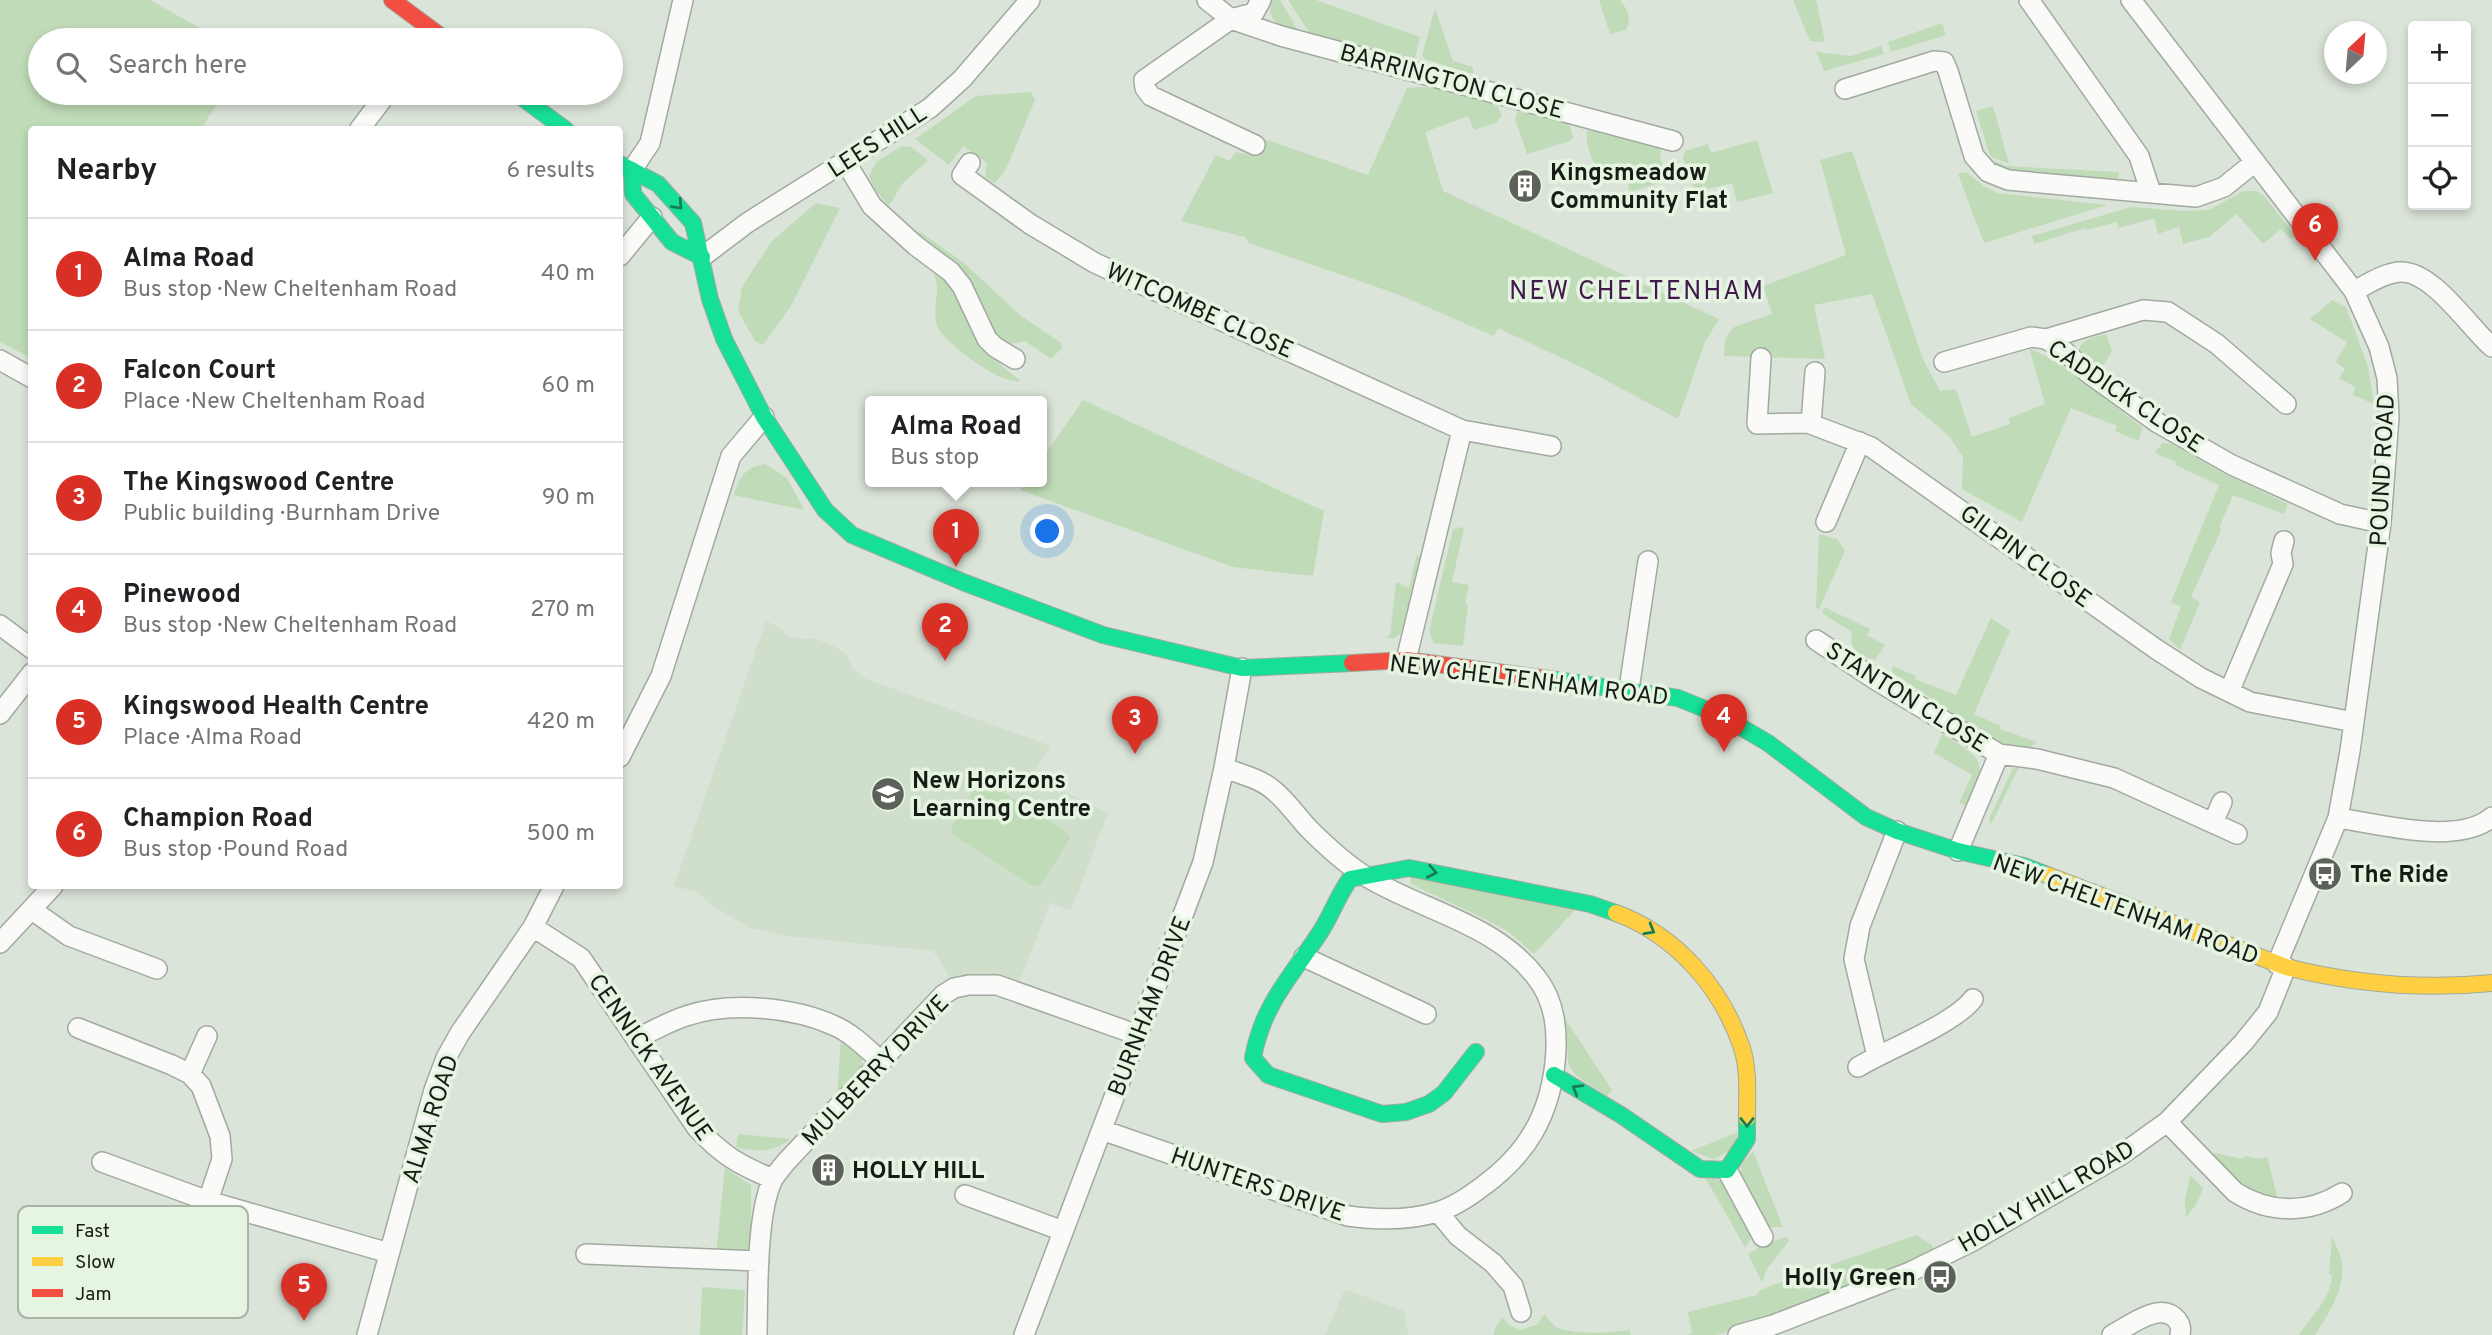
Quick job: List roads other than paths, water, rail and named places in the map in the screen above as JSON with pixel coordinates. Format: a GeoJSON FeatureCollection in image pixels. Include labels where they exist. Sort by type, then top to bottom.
{"type":"FeatureCollection","features":[{"type":"Feature","properties":{"kind":"street"},"geometry":{"type":"LineString","coordinates":[[392,0],[424,28]]}},
{"type":"Feature","properties":{"kind":"street"},"geometry":{"type":"LineString","coordinates":[[683,0],[650,143],[626,167],[633,194],[672,242],[702,257]]}},
{"type":"Feature","properties":{"kind":"street","name":"LEES HILL"},"geometry":{"type":"LineString","coordinates":[[702,257],[747,223],[930,108],[962,79],[1030,0]]}},
{"type":"Feature","properties":{"kind":"street","name":"BARRINGTON CLOSE"},"geometry":{"type":"LineString","coordinates":[[1207,0],[1231,19],[1281,36],[1673,141]]}},
{"type":"Feature","properties":{"kind":"street"},"geometry":{"type":"LineString","coordinates":[[1255,145],[1151,96],[1145,88],[1144,80],[1231,19],[1254,13],[1261,0]]}},
{"type":"Feature","properties":{"kind":"street"},"geometry":{"type":"LineString","coordinates":[[2029,0],[2139,156],[2151,193]]}},
{"type":"Feature","properties":{"kind":"street","name":"POUND ROAD"},"geometry":{"type":"LineString","coordinates":[[2131,0],[2354,291],[2379,347],[2387,378],[2389,417],[2381,523],[2338,818],[2281,966]]}},
{"type":"Feature","properties":{"kind":"street"},"geometry":{"type":"LineString","coordinates":[[1845,89],[1934,61],[1944,62],[1974,156],[1988,172],[2008,180],[2196,197],[2224,187],[2255,162]]}},
{"type":"Feature","properties":{"kind":"street"},"geometry":{"type":"LineString","coordinates":[[362,126],[378,105]]}},
{"type":"Feature","properties":{"kind":"street"},"geometry":{"type":"LineString","coordinates":[[532,105],[561,126]]}},
{"type":"Feature","properties":{"kind":"street"},"geometry":{"type":"LineString","coordinates":[[845,161],[872,206],[916,247],[951,272],[962,286],[986,339],[1015,359]]}},
{"type":"Feature","properties":{"kind":"street","name":"WITCOMBE CLOSE"},"geometry":{"type":"LineString","coordinates":[[970,163],[962,175],[1030,224],[1095,263],[1462,430],[1551,446]]}},
{"type":"Feature","properties":{"kind":"street","name":"NEW CHELTENHAM ROAD"},"geometry":{"type":"LineString","coordinates":[[626,167],[658,184],[693,223],[710,299],[724,339],[764,417],[825,510],[852,535],[963,582],[1103,635],[1242,667],[1406,660],[1629,689],[1678,698],[1721,716],[1768,743],[1866,817],[1897,831],[1958,851],[2024,866],[2281,966],[2319,976],[2432,987],[2490,984]]}},
{"type":"Feature","properties":{"kind":"street"},"geometry":{"type":"LineString","coordinates":[[623,252],[652,217]]}},
{"type":"Feature","properties":{"kind":"street"},"geometry":{"type":"LineString","coordinates":[[2354,291],[2388,275],[2401,272],[2414,275],[2432,286],[2492,347]]}},
{"type":"Feature","properties":{"kind":"street"},"geometry":{"type":"LineString","coordinates":[[2046,338],[2143,310],[2168,312],[2217,344],[2286,404]]}},
{"type":"Feature","properties":{"kind":"street","name":"CADDICK CLOSE"},"geometry":{"type":"LineString","coordinates":[[1944,362],[2031,337],[2046,338],[2087,372],[2158,423],[2232,465],[2340,514],[2381,523]]}},
{"type":"Feature","properties":{"kind":"street","name":"GILPIN CLOSE"},"geometry":{"type":"LineString","coordinates":[[1761,358],[1757,424],[1811,424],[1860,442],[1912,474],[2201,678],[2250,702],[2354,722]]}},
{"type":"Feature","properties":{"kind":"street"},"geometry":{"type":"LineString","coordinates":[[0,360],[28,376]]}},
{"type":"Feature","properties":{"kind":"street"},"geometry":{"type":"LineString","coordinates":[[1811,424],[1815,372]]}},
{"type":"Feature","properties":{"kind":"street"},"geometry":{"type":"LineString","coordinates":[[623,751],[661,676],[732,456],[764,417]]}},
{"type":"Feature","properties":{"kind":"street"},"geometry":{"type":"LineString","coordinates":[[1406,660],[1462,430]]}},
{"type":"Feature","properties":{"kind":"street"},"geometry":{"type":"LineString","coordinates":[[1826,522],[1860,442]]}},
{"type":"Feature","properties":{"kind":"street"},"geometry":{"type":"LineString","coordinates":[[2230,692],[2283,564],[2281,553],[2284,541]]}},
{"type":"Feature","properties":{"kind":"street"},"geometry":{"type":"LineString","coordinates":[[1629,689],[1648,561]]}},
{"type":"Feature","properties":{"kind":"street"},"geometry":{"type":"LineString","coordinates":[[0,625],[28,646]]}},
{"type":"Feature","properties":{"kind":"street","name":"STANTON CLOSE"},"geometry":{"type":"LineString","coordinates":[[1816,640],[1876,680],[1999,754],[2037,759],[2114,778],[2237,834]]}},
{"type":"Feature","properties":{"kind":"street","name":"BURNHAM DRIVE"},"geometry":{"type":"LineString","coordinates":[[1024,1335],[1203,862],[1224,768],[1242,667]]}},
{"type":"Feature","properties":{"kind":"street"},"geometry":{"type":"LineString","coordinates":[[0,713],[28,678]]}},
{"type":"Feature","properties":{"kind":"street","name":"STANTON CLOSE"},"geometry":{"type":"LineString","coordinates":[[1958,851],[1999,754]]}},
{"type":"Feature","properties":{"kind":"street","name":"HUNTERS DRIVE"},"geometry":{"type":"LineString","coordinates":[[1102,1130],[1348,1216],[1380,1220],[1438,1212],[1470,1196],[1504,1171],[1528,1144],[1544,1113],[1558,1038],[1551,1004],[1538,979],[1517,955],[1482,933],[1364,876],[1327,846],[1271,787],[1224,768]]}},
{"type":"Feature","properties":{"kind":"street"},"geometry":{"type":"LineString","coordinates":[[2213,823],[2222,802]]}},
{"type":"Feature","properties":{"kind":"street"},"geometry":{"type":"LineString","coordinates":[[2338,818],[2445,833],[2481,826],[2492,817]]}},
{"type":"Feature","properties":{"kind":"street"},"geometry":{"type":"LineString","coordinates":[[1877,1056],[1854,959],[1860,926],[1897,831]]}},
{"type":"Feature","properties":{"kind":"street"},"geometry":{"type":"LineString","coordinates":[[1476,1052],[1444,1093],[1429,1104],[1406,1112],[1382,1114],[1268,1075],[1253,1058],[1255,1035],[1270,1001],[1304,957],[1350,879],[1409,868],[1590,904],[1622,915],[1657,933],[1684,955],[1719,997],[1742,1049],[1747,1080],[1747,1139],[1727,1170]]}},
{"type":"Feature","properties":{"kind":"street"},"geometry":{"type":"LineString","coordinates":[[0,943],[50,889]]}},
{"type":"Feature","properties":{"kind":"street","name":"ALMA ROAD"},"geometry":{"type":"LineString","coordinates":[[367,1335],[434,1090],[446,1058],[460,1033],[533,927],[552,889]]}},
{"type":"Feature","properties":{"kind":"street"},"geometry":{"type":"LineString","coordinates":[[32,910],[69,936],[157,969]]}},
{"type":"Feature","properties":{"kind":"street","name":"CENNICK AVENUE"},"geometry":{"type":"LineString","coordinates":[[533,927],[581,958],[697,1128],[719,1152],[773,1179]]}},
{"type":"Feature","properties":{"kind":"street"},"geometry":{"type":"LineString","coordinates":[[1304,957],[1426,1014]]}},
{"type":"Feature","properties":{"kind":"street","name":"HOLLY HILL ROAD"},"geometry":{"type":"LineString","coordinates":[[1738,1335],[1775,1330],[1910,1272],[1971,1242],[2120,1155],[2167,1122],[2244,1043],[2268,1012],[2281,966]]}},
{"type":"Feature","properties":{"kind":"street","name":"MULBERRY DRIVE"},"geometry":{"type":"LineString","coordinates":[[757,1335],[759,1261],[765,1202],[773,1179],[786,1161],[943,995],[954,988],[970,985],[997,985],[1138,1035]]}},
{"type":"Feature","properties":{"kind":"street"},"geometry":{"type":"LineString","coordinates":[[1858,1067],[1920,1035],[1965,1007],[1973,999]]}},
{"type":"Feature","properties":{"kind":"street"},"geometry":{"type":"LineString","coordinates":[[637,1038],[688,1015],[723,1009],[757,1008],[796,1013],[833,1025],[858,1041],[882,1062]]}},
{"type":"Feature","properties":{"kind":"street"},"geometry":{"type":"LineString","coordinates":[[78,1028],[172,1065],[190,1074],[201,1086],[220,1136],[222,1159],[208,1201]]}},
{"type":"Feature","properties":{"kind":"street"},"geometry":{"type":"LineString","coordinates":[[190,1074],[207,1036]]}},
{"type":"Feature","properties":{"kind":"street"},"geometry":{"type":"LineString","coordinates":[[1553,1075],[1621,1115],[1700,1169],[1727,1170]]}},
{"type":"Feature","properties":{"kind":"street"},"geometry":{"type":"LineString","coordinates":[[2167,1122],[2235,1192],[2248,1201],[2263,1206],[2293,1209],[2325,1204],[2342,1193]]}},
{"type":"Feature","properties":{"kind":"street"},"geometry":{"type":"LineString","coordinates":[[102,1162],[225,1206]]}},
{"type":"Feature","properties":{"kind":"street"},"geometry":{"type":"LineString","coordinates":[[1727,1170],[1763,1237]]}},
{"type":"Feature","properties":{"kind":"street"},"geometry":{"type":"LineString","coordinates":[[965,1195],[1063,1231]]}},
{"type":"Feature","properties":{"kind":"street"},"geometry":{"type":"LineString","coordinates":[[248,1212],[389,1253]]}},
{"type":"Feature","properties":{"kind":"street"},"geometry":{"type":"LineString","coordinates":[[1438,1212],[1458,1236],[1493,1263],[1513,1286],[1521,1312]]}},
{"type":"Feature","properties":{"kind":"street"},"geometry":{"type":"LineString","coordinates":[[586,1254],[759,1261]]}},
{"type":"Feature","properties":{"kind":"street"},"geometry":{"type":"LineString","coordinates":[[2112,1335],[2164,1311],[2179,1322],[2180,1335]]}},
{"type":"Feature","properties":{"kind":"place","name":"Kingsmeadow Community Flat"},"geometry":{"type":"Point","coordinates":[1525,186]}},
{"type":"Feature","properties":{"kind":"place","name":"Champion Road"},"geometry":{"type":"Point","coordinates":[2315,261]}},
{"type":"Feature","properties":{"kind":"place","name":"Alma Road"},"geometry":{"type":"Point","coordinates":[956,567]}},
{"type":"Feature","properties":{"kind":"place","name":"Falcon Court"},"geometry":{"type":"Point","coordinates":[945,661]}},
{"type":"Feature","properties":{"kind":"place","name":"Pinewood"},"geometry":{"type":"Point","coordinates":[1724,752]}},
{"type":"Feature","properties":{"kind":"place","name":"The Kingswood Centre"},"geometry":{"type":"Point","coordinates":[1135,754]}},
{"type":"Feature","properties":{"kind":"place","name":"New Horizons Learning Centre"},"geometry":{"type":"Point","coordinates":[888,794]}},
{"type":"Feature","properties":{"kind":"place","name":"The Ride"},"geometry":{"type":"Point","coordinates":[2325,874]}},
{"type":"Feature","properties":{"kind":"place","name":"HOLLY HILL"},"geometry":{"type":"Point","coordinates":[828,1170]}},
{"type":"Feature","properties":{"kind":"place","name":"Holly Green"},"geometry":{"type":"Point","coordinates":[1940,1277]}},
{"type":"Feature","properties":{"kind":"place","name":"Kingswood Health Centre"},"geometry":{"type":"Point","coordinates":[304,1321]}},
{"type":"Feature","properties":{"kind":"district","name":"NEW CHELTENHAM"},"geometry":{"type":"Point","coordinates":[1637,290]}}]}
